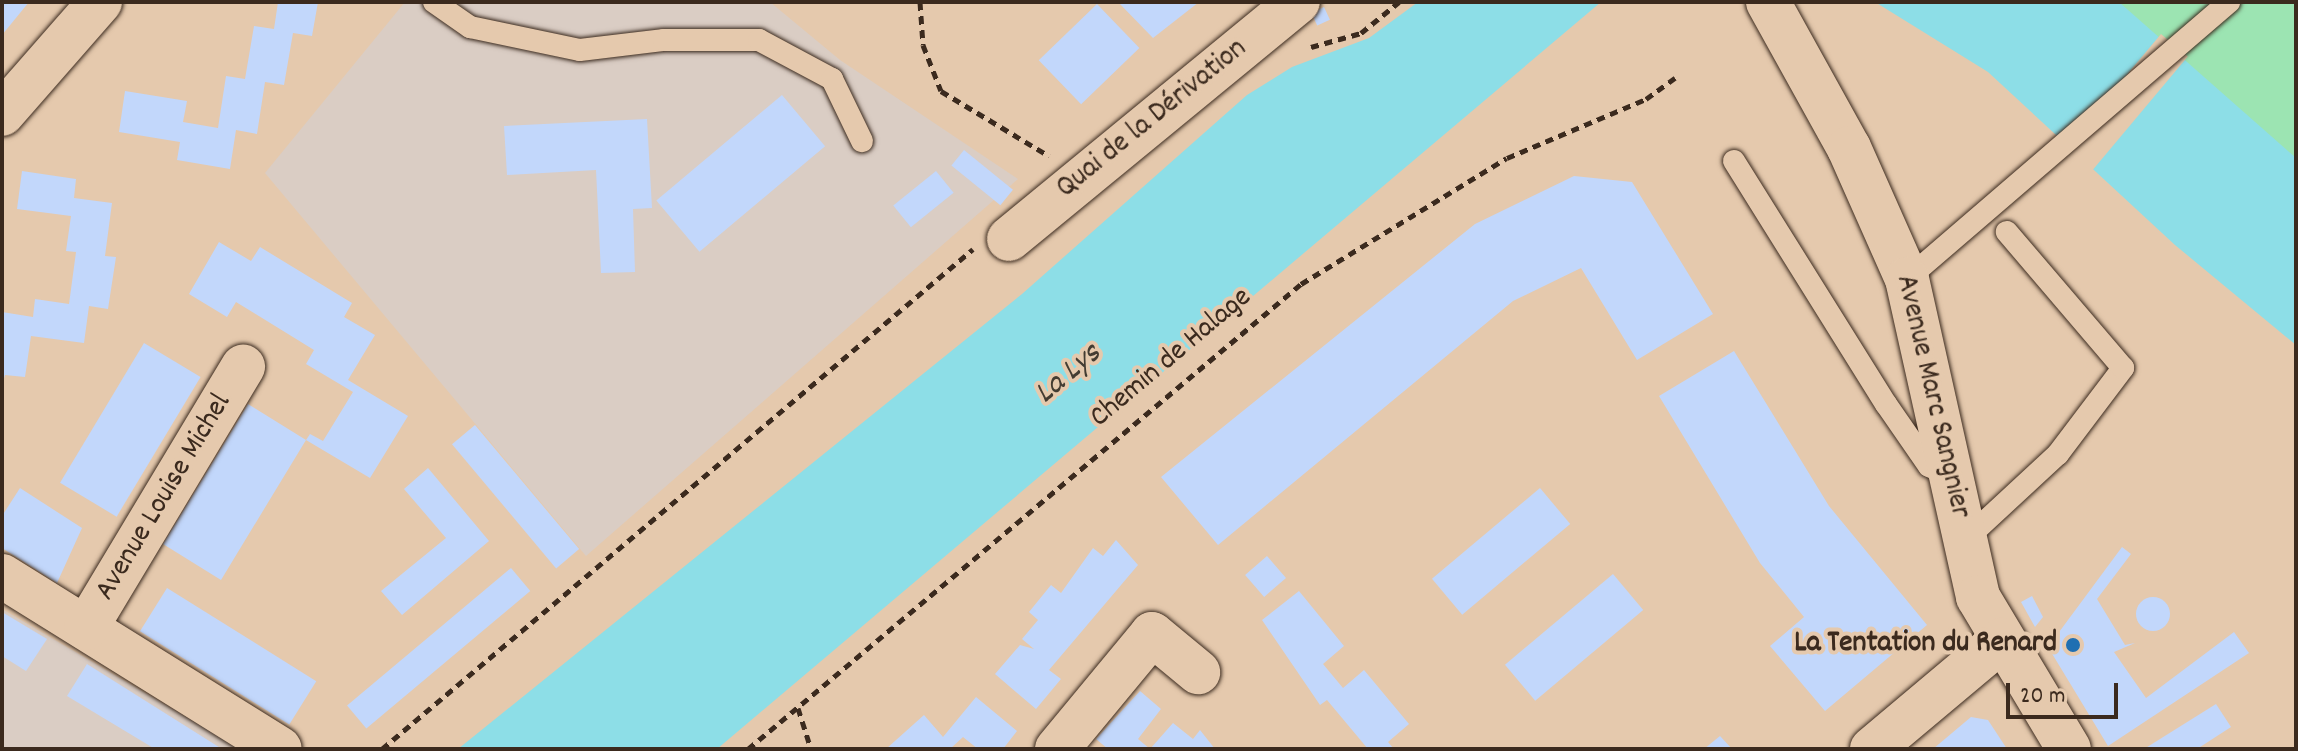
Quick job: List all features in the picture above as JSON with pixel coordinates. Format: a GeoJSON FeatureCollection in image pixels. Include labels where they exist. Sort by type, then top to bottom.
{"type":"FeatureCollection","features":[{"type":"Feature","properties":{"kind":"street"},"geometry":{"type":"LineString","coordinates":[[49,56],[78,2]]}},
{"type":"Feature","properties":{"kind":"street"},"geometry":{"type":"LineString","coordinates":[[2,114],[49,56],[100,2]]}},
{"type":"Feature","properties":{"kind":"street","name":"Quai de la Dérivation"},"geometry":{"type":"LineString","coordinates":[[1009,239],[1083,175],[1298,2]]}},
{"type":"Feature","properties":{"kind":"street","name":"Avenue Marc Sangnier"},"geometry":{"type":"LineString","coordinates":[[1768,2],[1878,206],[1907,279],[1963,542],[1978,597],[2069,749]]}},
{"type":"Feature","properties":{"kind":"street","name":"Avenue Louise Michel"},"geometry":{"type":"LineString","coordinates":[[86,628],[243,367]]}},
{"type":"Feature","properties":{"kind":"street","name":"Avenue Louise Michel"},"geometry":{"type":"LineString","coordinates":[[2,576],[280,749]]}},
{"type":"Feature","properties":{"kind":"street"},"geometry":{"type":"LineString","coordinates":[[1057,749],[1152,634],[1198,672]]}},
{"type":"Feature","properties":{"kind":"street"},"geometry":{"type":"LineString","coordinates":[[1872,749],[2002,640]]}},
{"type":"Feature","properties":{"kind":"lane"},"geometry":{"type":"LineString","coordinates":[[434,2],[470,27],[580,50],[759,40],[832,79],[862,141]]}},
{"type":"Feature","properties":{"kind":"lane"},"geometry":{"type":"LineString","coordinates":[[1907,279],[2229,2]]}},
{"type":"Feature","properties":{"kind":"lane"},"geometry":{"type":"LineString","coordinates":[[1734,161],[1895,417],[1929,466],[1951,476]]}},
{"type":"Feature","properties":{"kind":"lane"},"geometry":{"type":"LineString","coordinates":[[1963,542],[2058,454],[2123,368],[2007,232]]}},
{"type":"Feature","properties":{"kind":"path"},"geometry":{"type":"LineString","coordinates":[[920,2],[923,45],[941,91],[1083,175]]}},
{"type":"Feature","properties":{"kind":"path","name":"Chemin de Halage"},"geometry":{"type":"LineString","coordinates":[[748,749],[1301,284],[1507,158],[1646,99],[1675,78]]}},
{"type":"Feature","properties":{"kind":"path"},"geometry":{"type":"LineString","coordinates":[[382,749],[644,534],[969,251],[1009,239]]}},
{"type":"Feature","properties":{"kind":"path"},"geometry":{"type":"LineString","coordinates":[[798,708],[811,749]]}},
{"type":"Feature","properties":{"kind":"shaded area"},"geometry":{"type":"Polygon","coordinates":[[[405,2],[770,2],[840,60],[1018,179],[586,556],[265,173],[405,2]]]}},
{"type":"Feature","properties":{"kind":"shaded area"},"geometry":{"type":"Polygon","coordinates":[[[2,609],[241,749],[2,749],[2,609]]]}},
{"type":"Feature","properties":{"kind":"green space"},"geometry":{"type":"Polygon","coordinates":[[[1960,2],[2296,2],[2296,336],[1960,2]]]}},
{"type":"Feature","properties":{"kind":"water","name":"La Lys"},"geometry":{"type":"Polygon","coordinates":[[[1418,2],[1601,2],[717,749],[458,749],[1022,294],[1247,95],[1292,67],[1369,38],[1418,2]]]}},
{"type":"Feature","properties":{"kind":"water"},"geometry":{"type":"Polygon","coordinates":[[[1875,2],[2119,2],[2296,158],[2296,345],[2175,245],[1988,72],[1875,2]]]}},
{"type":"Feature","properties":{"kind":"pier"},"geometry":{"type":"Polygon","coordinates":[[[2161,34],[2188,56],[2091,171],[2065,149],[2161,34]]]}},
{"type":"Feature","properties":{"kind":"building"},"geometry":{"type":"Polygon","coordinates":[[[2,2],[29,2],[2,35],[2,2]]]}},
{"type":"Feature","properties":{"kind":"building"},"geometry":{"type":"Polygon","coordinates":[[[278,2],[318,2],[312,36],[293,33],[284,85],[265,82],[257,134],[236,130],[230,169],[177,160],[180,142],[119,132],[125,91],[187,101],[183,122],[218,128],[226,76],[245,79],[254,26],[274,29],[278,2]]]}},
{"type":"Feature","properties":{"kind":"building"},"geometry":{"type":"Polygon","coordinates":[[[1118,2],[1199,2],[1153,38],[1118,2]]]}},
{"type":"Feature","properties":{"kind":"building"},"geometry":{"type":"Polygon","coordinates":[[[1097,4],[1139,48],[1081,104],[1039,60],[1097,4]]]}},
{"type":"Feature","properties":{"kind":"building"},"geometry":{"type":"Polygon","coordinates":[[[1324,7],[1330,20],[1317,26],[1311,13],[1324,7]]]}},
{"type":"Feature","properties":{"kind":"building"},"geometry":{"type":"Polygon","coordinates":[[[782,95],[825,146],[699,252],[656,200],[782,95]]]}},
{"type":"Feature","properties":{"kind":"building"},"geometry":{"type":"Polygon","coordinates":[[[647,119],[652,208],[633,209],[635,272],[601,273],[596,170],[507,175],[504,126],[647,119]]]}},
{"type":"Feature","properties":{"kind":"building"},"geometry":{"type":"Polygon","coordinates":[[[964,150],[1013,190],[1000,205],[951,166],[964,150]]]}},
{"type":"Feature","properties":{"kind":"building"},"geometry":{"type":"Polygon","coordinates":[[[22,171],[76,179],[74,198],[112,203],[105,256],[116,257],[108,309],[89,306],[84,343],[31,336],[25,377],[5,375],[2,385],[2,312],[33,317],[35,299],[69,304],[76,252],[66,251],[71,216],[17,209],[22,171]]]}},
{"type":"Feature","properties":{"kind":"building"},"geometry":{"type":"Polygon","coordinates":[[[936,171],[954,193],[911,227],[893,206],[936,171]]]}},
{"type":"Feature","properties":{"kind":"building"},"geometry":{"type":"Polygon","coordinates":[[[1574,176],[1632,182],[1713,314],[1637,360],[1581,268],[1513,301],[1218,545],[1161,477],[1475,224],[1574,176]]]}},
{"type":"Feature","properties":{"kind":"building"},"geometry":{"type":"Polygon","coordinates":[[[219,242],[251,261],[260,247],[352,303],[344,317],[375,335],[348,380],[408,416],[370,478],[306,440],[310,434],[323,441],[353,392],[306,364],[314,350],[236,302],[227,317],[189,294],[219,242]]]}},
{"type":"Feature","properties":{"kind":"building"},"geometry":{"type":"Polygon","coordinates":[[[144,343],[201,377],[117,517],[60,483],[144,343]]]}},
{"type":"Feature","properties":{"kind":"building"},"geometry":{"type":"Polygon","coordinates":[[[1734,351],[1829,506],[1927,625],[1825,711],[1770,646],[1804,617],[1760,563],[1659,396],[1734,351]]]}},
{"type":"Feature","properties":{"kind":"building"},"geometry":{"type":"Polygon","coordinates":[[[248,404],[306,440],[221,580],[163,544],[248,404]]]}},
{"type":"Feature","properties":{"kind":"building"},"geometry":{"type":"Polygon","coordinates":[[[475,425],[579,549],[556,568],[452,444],[475,425]]]}},
{"type":"Feature","properties":{"kind":"building"},"geometry":{"type":"Polygon","coordinates":[[[428,468],[489,541],[402,615],[381,591],[446,538],[404,489],[428,468]]]}},
{"type":"Feature","properties":{"kind":"building"},"geometry":{"type":"Polygon","coordinates":[[[20,488],[82,528],[57,583],[2,548],[2,516],[20,488]]]}},
{"type":"Feature","properties":{"kind":"building"},"geometry":{"type":"Polygon","coordinates":[[[1540,488],[1570,524],[1462,615],[1432,579],[1540,488]]]}},
{"type":"Feature","properties":{"kind":"building"},"geometry":{"type":"Polygon","coordinates":[[[1116,540],[1138,565],[1049,670],[1061,679],[1036,709],[995,674],[1020,645],[1034,649],[1022,639],[1038,620],[1029,612],[1051,585],[1061,593],[1093,548],[1103,556],[1116,540]]]}},
{"type":"Feature","properties":{"kind":"building"},"geometry":{"type":"Polygon","coordinates":[[[2122,547],[2131,554],[2097,599],[2125,645],[2135,643],[2114,652],[2146,698],[2234,632],[2249,653],[2108,746],[2048,647],[2122,547]]]}},
{"type":"Feature","properties":{"kind":"building"},"geometry":{"type":"Polygon","coordinates":[[[1267,556],[1286,578],[1264,597],[1245,575],[1267,556]]]}},
{"type":"Feature","properties":{"kind":"building"},"geometry":{"type":"Polygon","coordinates":[[[511,568],[530,591],[366,729],[347,706],[511,568]]]}},
{"type":"Feature","properties":{"kind":"building"},"geometry":{"type":"Polygon","coordinates":[[[1613,574],[1643,610],[1535,701],[1505,665],[1613,574]]]}},
{"type":"Feature","properties":{"kind":"building"},"geometry":{"type":"Polygon","coordinates":[[[167,588],[316,681],[289,725],[140,631],[167,588]]]}},
{"type":"Feature","properties":{"kind":"building"},"geometry":{"type":"Polygon","coordinates":[[[1299,591],[1344,646],[1323,664],[1343,688],[1364,670],[1409,724],[1388,742],[1394,749],[1368,749],[1327,700],[1320,705],[1262,620],[1299,591]]]}},
{"type":"Feature","properties":{"kind":"building"},"geometry":{"type":"Polygon","coordinates":[[[2032,596],[2043,617],[2035,627],[2021,602],[2032,596]]]}},
{"type":"Feature","properties":{"kind":"building"},"geometry":{"type":"Polygon","coordinates":[[[2153,597],[2165,602],[2170,614],[2165,626],[2153,631],[2141,626],[2136,614],[2141,602],[2153,597]]]}},
{"type":"Feature","properties":{"kind":"building"},"geometry":{"type":"Polygon","coordinates":[[[2,612],[47,639],[26,671],[2,656],[2,612]]]}},
{"type":"Feature","properties":{"kind":"building"},"geometry":{"type":"Polygon","coordinates":[[[87,664],[222,749],[155,749],[67,696],[87,664]]]}},
{"type":"Feature","properties":{"kind":"building"},"geometry":{"type":"Polygon","coordinates":[[[1140,691],[1161,709],[1138,739],[1150,749],[1108,749],[1096,739],[1140,691]]]}},
{"type":"Feature","properties":{"kind":"building"},"geometry":{"type":"Polygon","coordinates":[[[976,697],[1017,731],[1003,749],[978,749],[963,737],[950,749],[886,749],[924,715],[943,737],[976,697]]]}},
{"type":"Feature","properties":{"kind":"building"},"geometry":{"type":"Polygon","coordinates":[[[2216,704],[2231,727],[2197,749],[2144,749],[2216,704]]]}},
{"type":"Feature","properties":{"kind":"building"},"geometry":{"type":"Polygon","coordinates":[[[1971,717],[1988,720],[2007,749],[1933,749],[1971,717]]]}},
{"type":"Feature","properties":{"kind":"building"},"geometry":{"type":"Polygon","coordinates":[[[1173,723],[1193,739],[1200,730],[1215,749],[1150,749],[1173,723]]]}},
{"type":"Feature","properties":{"kind":"building"},"geometry":{"type":"Polygon","coordinates":[[[1720,736],[1732,749],[1704,749],[1720,736]]]}},
{"type":"Feature","properties":{"kind":"place","name":"La Tentation du Renard"},"geometry":{"type":"Point","coordinates":[2073,645]}}]}
